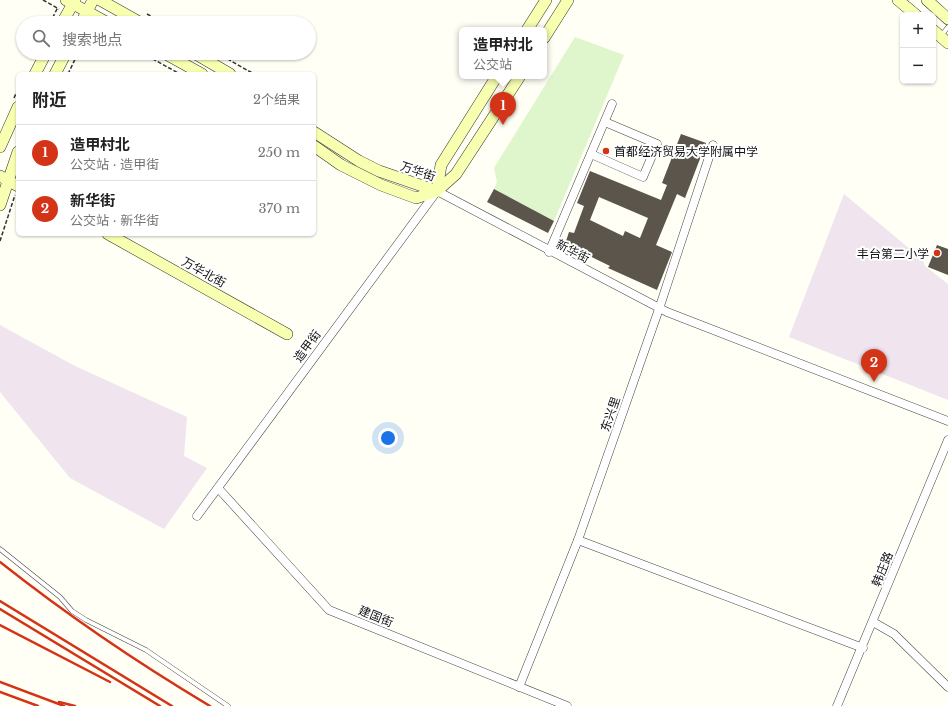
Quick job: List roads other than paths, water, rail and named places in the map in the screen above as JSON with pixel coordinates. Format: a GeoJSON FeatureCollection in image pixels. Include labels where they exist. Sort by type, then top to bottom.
{"type":"FeatureCollection","features":[{"type":"Feature","properties":{"kind":"main road"},"geometry":{"type":"LineString","coordinates":[[85,16],[93,0]]}},
{"type":"Feature","properties":{"kind":"main road"},"geometry":{"type":"LineString","coordinates":[[100,0],[129,16]]}},
{"type":"Feature","properties":{"kind":"main road"},"geometry":{"type":"LineString","coordinates":[[529,27],[546,0]]}},
{"type":"Feature","properties":{"kind":"main road"},"geometry":{"type":"LineString","coordinates":[[547,33],[568,0]]}},
{"type":"Feature","properties":{"kind":"main road"},"geometry":{"type":"LineString","coordinates":[[898,0],[912,12]]}},
{"type":"Feature","properties":{"kind":"main road"},"geometry":{"type":"LineString","coordinates":[[927,0],[948,19]]}},
{"type":"Feature","properties":{"kind":"main road"},"geometry":{"type":"LineString","coordinates":[[64,16],[68,2],[95,16]]}},
{"type":"Feature","properties":{"kind":"main road"},"geometry":{"type":"LineString","coordinates":[[36,72],[42,60]]}},
{"type":"Feature","properties":{"kind":"main road"},"geometry":{"type":"LineString","coordinates":[[56,72],[62,60]]}},
{"type":"Feature","properties":{"kind":"main road"},"geometry":{"type":"LineString","coordinates":[[177,60],[198,72]]}},
{"type":"Feature","properties":{"kind":"main road"},"geometry":{"type":"LineString","coordinates":[[206,60],[227,72]]}},
{"type":"Feature","properties":{"kind":"main road","name":"造甲街"},"geometry":{"type":"LineString","coordinates":[[437,191],[441,164],[496,79]]}},
{"type":"Feature","properties":{"kind":"main road","name":"造甲街"},"geometry":{"type":"LineString","coordinates":[[437,191],[456,174],[518,79]]}},
{"type":"Feature","properties":{"kind":"main road"},"geometry":{"type":"LineString","coordinates":[[0,147],[16,111]]}},
{"type":"Feature","properties":{"kind":"main road","name":"万华街"},"geometry":{"type":"LineString","coordinates":[[316,133],[372,168],[437,191]]}},
{"type":"Feature","properties":{"kind":"main road","name":"万华街"},"geometry":{"type":"LineString","coordinates":[[316,147],[361,176],[416,198],[437,191]]}},
{"type":"Feature","properties":{"kind":"main road"},"geometry":{"type":"LineString","coordinates":[[0,205],[4,178],[16,156]]}},
{"type":"Feature","properties":{"kind":"main road"},"geometry":{"type":"LineString","coordinates":[[4,178],[16,185]]}},
{"type":"Feature","properties":{"kind":"main road","name":"万华北街"},"geometry":{"type":"LineString","coordinates":[[112,236],[287,334]]}},
{"type":"Feature","properties":{"kind":"street"},"geometry":{"type":"LineString","coordinates":[[549,252],[612,104]]}},
{"type":"Feature","properties":{"kind":"street"},"geometry":{"type":"LineString","coordinates":[[591,154],[643,176],[657,144],[605,122]]}},
{"type":"Feature","properties":{"kind":"street","name":"东兴里"},"geometry":{"type":"LineString","coordinates":[[519,687],[578,540],[659,309],[713,145]]}},
{"type":"Feature","properties":{"kind":"street","name":"新华街"},"geometry":{"type":"LineString","coordinates":[[437,191],[549,252],[659,309],[948,421]]}},
{"type":"Feature","properties":{"kind":"street","name":"造甲街"},"geometry":{"type":"LineString","coordinates":[[197,516],[437,191]]}},
{"type":"Feature","properties":{"kind":"street","name":"韩庄路"},"geometry":{"type":"LineString","coordinates":[[837,706],[948,440]]}},
{"type":"Feature","properties":{"kind":"street","name":"建国街"},"geometry":{"type":"LineString","coordinates":[[218,488],[329,610],[519,687],[552,703],[567,706]]}},
{"type":"Feature","properties":{"kind":"street"},"geometry":{"type":"LineString","coordinates":[[578,540],[862,648]]}},
{"type":"Feature","properties":{"kind":"street"},"geometry":{"type":"LineString","coordinates":[[873,622],[894,634],[948,687]]}},
{"type":"Feature","properties":{"kind":"lane"},"geometry":{"type":"LineString","coordinates":[[941,36],[948,27]]}},
{"type":"Feature","properties":{"kind":"lane"},"geometry":{"type":"LineString","coordinates":[[0,549],[60,597],[72,611],[86,620],[146,650],[228,706]]}},
{"type":"Feature","properties":{"kind":"railway"},"geometry":{"type":"LineString","coordinates":[[0,562],[51,601],[102,637],[210,706]]}},
{"type":"Feature","properties":{"kind":"railway"},"geometry":{"type":"LineString","coordinates":[[0,601],[172,706]]}},
{"type":"Feature","properties":{"kind":"railway"},"geometry":{"type":"LineString","coordinates":[[0,609],[160,706]]}},
{"type":"Feature","properties":{"kind":"railway"},"geometry":{"type":"LineString","coordinates":[[0,625],[110,682]]}},
{"type":"Feature","properties":{"kind":"railway"},"geometry":{"type":"LineString","coordinates":[[0,682],[64,706]]}},
{"type":"Feature","properties":{"kind":"railway"},"geometry":{"type":"LineString","coordinates":[[0,692],[38,706]]}},
{"type":"Feature","properties":{"kind":"railway"},"geometry":{"type":"LineString","coordinates":[[59,702],[75,706]]}},
{"type":"Feature","properties":{"kind":"place","name":"造甲村北"},"geometry":{"type":"Point","coordinates":[503,125]}},
{"type":"Feature","properties":{"kind":"place","name":"首都经济贸易大学附属中学"},"geometry":{"type":"Point","coordinates":[606,151]}},
{"type":"Feature","properties":{"kind":"place","name":"丰台第二小学"},"geometry":{"type":"Point","coordinates":[937,253]}},
{"type":"Feature","properties":{"kind":"place","name":"新华街"},"geometry":{"type":"Point","coordinates":[874,382]}}]}
